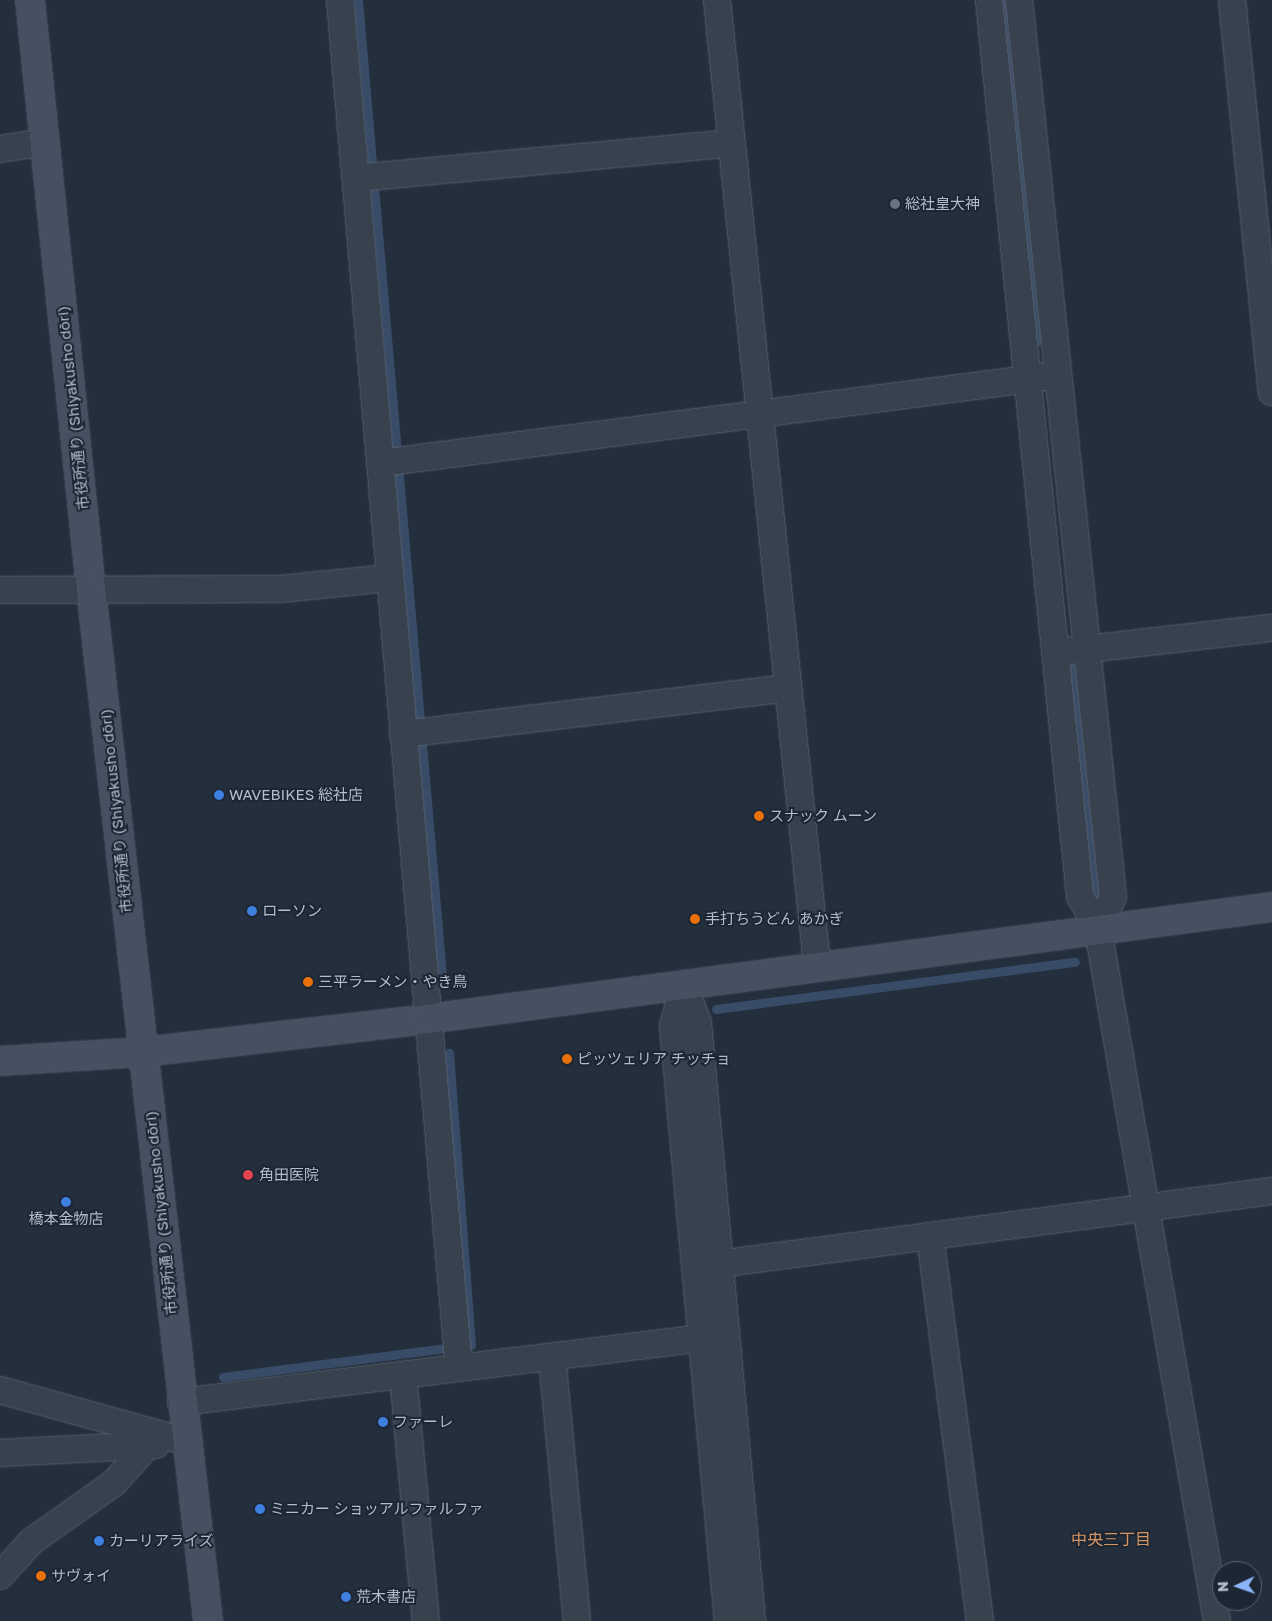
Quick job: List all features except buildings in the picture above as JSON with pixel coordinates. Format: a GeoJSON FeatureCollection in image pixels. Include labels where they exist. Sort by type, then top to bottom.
{"type":"FeatureCollection","features":[{"type":"Feature","properties":{"kind":"street","name":"市役所通り (Shiyakusho dōri)"},"geometry":{"type":"LineString","coordinates":[[30,0],[91,589],[208,1621]]}},
{"type":"Feature","properties":{"kind":"street"},"geometry":{"type":"LineString","coordinates":[[340,0],[368,177],[393,461],[389,578],[416,733],[427,1019],[457,1354]]}},
{"type":"Feature","properties":{"kind":"street"},"geometry":{"type":"LineString","coordinates":[[717,0],[817,965]]}},
{"type":"Feature","properties":{"kind":"street"},"geometry":{"type":"LineString","coordinates":[[989,0],[1041,378],[1070,651],[1113,897],[1098,929],[1217,1621]]}},
{"type":"Feature","properties":{"kind":"street"},"geometry":{"type":"LineString","coordinates":[[1019,0],[1041,378]]}},
{"type":"Feature","properties":{"kind":"street"},"geometry":{"type":"LineString","coordinates":[[1232,0],[1272,392]]}},
{"type":"Feature","properties":{"kind":"street"},"geometry":{"type":"LineString","coordinates":[[0,149],[45,142]]}},
{"type":"Feature","properties":{"kind":"street"},"geometry":{"type":"LineString","coordinates":[[368,177],[731,143]]}},
{"type":"Feature","properties":{"kind":"street"},"geometry":{"type":"LineString","coordinates":[[393,461],[1041,378]]}},
{"type":"Feature","properties":{"kind":"street"},"geometry":{"type":"LineString","coordinates":[[0,590],[280,589],[389,578]]}},
{"type":"Feature","properties":{"kind":"street"},"geometry":{"type":"LineString","coordinates":[[1070,651],[1272,628]]}},
{"type":"Feature","properties":{"kind":"street"},"geometry":{"type":"LineString","coordinates":[[416,733],[788,688]]}},
{"type":"Feature","properties":{"kind":"street"},"geometry":{"type":"LineString","coordinates":[[0,1061],[143,1052],[427,1019],[684,985],[817,965],[1272,907]]}},
{"type":"Feature","properties":{"kind":"street"},"geometry":{"type":"LineString","coordinates":[[684,985],[673,1026],[707,1266],[714,1337],[752,1621]]}},
{"type":"Feature","properties":{"kind":"street"},"geometry":{"type":"LineString","coordinates":[[707,1266],[1272,1191]]}},
{"type":"Feature","properties":{"kind":"street"},"geometry":{"type":"LineString","coordinates":[[930,1236],[980,1621]]}},
{"type":"Feature","properties":{"kind":"street"},"geometry":{"type":"LineString","coordinates":[[182,1402],[403,1375],[457,1354],[552,1357],[714,1337]]}},
{"type":"Feature","properties":{"kind":"street"},"geometry":{"type":"LineString","coordinates":[[714,1337],[728,1621]]}},
{"type":"Feature","properties":{"kind":"street"},"geometry":{"type":"LineString","coordinates":[[552,1357],[577,1621]]}},
{"type":"Feature","properties":{"kind":"street"},"geometry":{"type":"LineString","coordinates":[[403,1375],[426,1621]]}},
{"type":"Feature","properties":{"kind":"street"},"geometry":{"type":"LineString","coordinates":[[0,1390],[187,1442]]}},
{"type":"Feature","properties":{"kind":"street"},"geometry":{"type":"LineString","coordinates":[[0,1454],[187,1442]]}},
{"type":"Feature","properties":{"kind":"street"},"geometry":{"type":"LineString","coordinates":[[0,1576],[32,1541],[114,1482],[147,1446]]}},
{"type":"Feature","properties":{"kind":"waterway"},"geometry":{"type":"LineString","coordinates":[[358,0],[442,976]]}},
{"type":"Feature","properties":{"kind":"waterway"},"geometry":{"type":"LineString","coordinates":[[1003,0],[1037,341]]}},
{"type":"Feature","properties":{"kind":"waterway"},"geometry":{"type":"LineString","coordinates":[[1069,652],[1095,893]]}},
{"type":"Feature","properties":{"kind":"waterway"},"geometry":{"type":"LineString","coordinates":[[716,1009],[1075,962]]}},
{"type":"Feature","properties":{"kind":"waterway"},"geometry":{"type":"LineString","coordinates":[[223,1377],[471,1345],[449,1053]]}},
{"type":"Feature","properties":{"kind":"place","name":"総社皇大神"},"geometry":{"type":"Point","coordinates":[895,204]}},
{"type":"Feature","properties":{"kind":"place","name":"WAVEBIKES 総社店"},"geometry":{"type":"Point","coordinates":[219,795]}},
{"type":"Feature","properties":{"kind":"place","name":"スナック ムーン"},"geometry":{"type":"Point","coordinates":[759,816]}},
{"type":"Feature","properties":{"kind":"place","name":"ローソン"},"geometry":{"type":"Point","coordinates":[252,911]}},
{"type":"Feature","properties":{"kind":"place","name":"手打ちうどん あかぎ"},"geometry":{"type":"Point","coordinates":[695,919]}},
{"type":"Feature","properties":{"kind":"place","name":"三平ラーメン・やき鳥"},"geometry":{"type":"Point","coordinates":[308,982]}},
{"type":"Feature","properties":{"kind":"place","name":"ピッツェリア チッチョ"},"geometry":{"type":"Point","coordinates":[567,1059]}},
{"type":"Feature","properties":{"kind":"place","name":"角田医院"},"geometry":{"type":"Point","coordinates":[248,1175]}},
{"type":"Feature","properties":{"kind":"place","name":"橋本金物店"},"geometry":{"type":"Point","coordinates":[66,1202]}},
{"type":"Feature","properties":{"kind":"place","name":"ファーレ"},"geometry":{"type":"Point","coordinates":[383,1422]}},
{"type":"Feature","properties":{"kind":"place","name":"ミニカー ショッアルファルファ"},"geometry":{"type":"Point","coordinates":[260,1509]}},
{"type":"Feature","properties":{"kind":"place","name":"カーリアライズ"},"geometry":{"type":"Point","coordinates":[99,1541]}},
{"type":"Feature","properties":{"kind":"place","name":"サヴォイ"},"geometry":{"type":"Point","coordinates":[41,1576]}},
{"type":"Feature","properties":{"kind":"place","name":"荒木書店"},"geometry":{"type":"Point","coordinates":[346,1597]}},
{"type":"Feature","properties":{"kind":"district","name":"中央三丁目"},"geometry":{"type":"Point","coordinates":[1111,1539]}}]}
